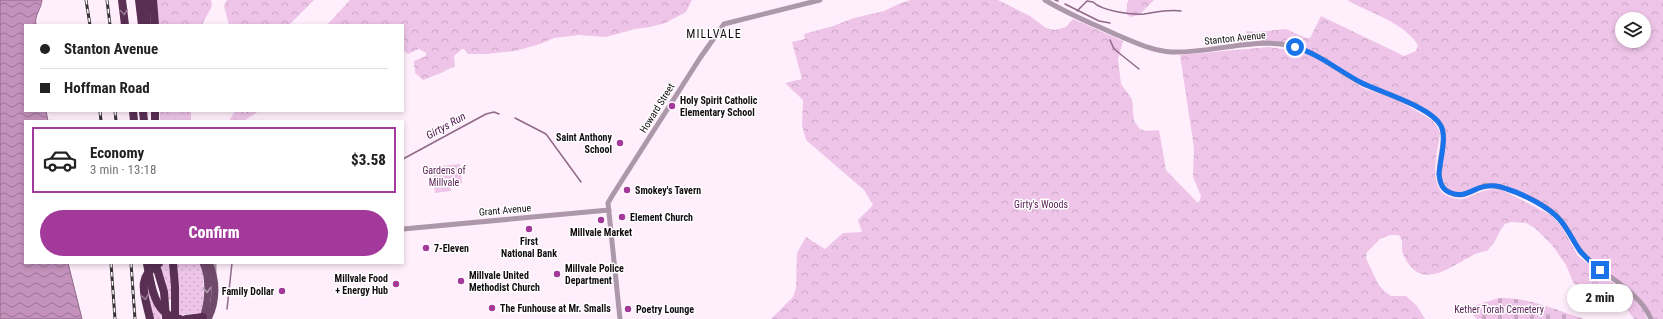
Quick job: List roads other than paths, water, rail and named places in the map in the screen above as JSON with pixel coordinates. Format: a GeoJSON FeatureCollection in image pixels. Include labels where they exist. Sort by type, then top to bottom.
{"type":"FeatureCollection","features":[{"type":"Feature","properties":{"kind":"highway"},"geometry":{"type":"LineString","coordinates":[[122,0],[125,24]]}},
{"type":"Feature","properties":{"kind":"highway"},"geometry":{"type":"LineString","coordinates":[[139,0],[142,24]]}},
{"type":"Feature","properties":{"kind":"highway"},"geometry":{"type":"LineString","coordinates":[[146,0],[148,24]]}},
{"type":"Feature","properties":{"kind":"highway"},"geometry":{"type":"LineString","coordinates":[[153,0],[154,24]]}},
{"type":"Feature","properties":{"kind":"highway"},"geometry":{"type":"LineString","coordinates":[[150,264],[153,295],[161,309],[170,317],[180,319]]}},
{"type":"Feature","properties":{"kind":"highway"},"geometry":{"type":"LineString","coordinates":[[151,264],[158,272],[164,292],[165,305],[170,317]]}},
{"type":"Feature","properties":{"kind":"highway"},"geometry":{"type":"LineString","coordinates":[[150,319],[144,281],[146,274],[151,268],[157,264]]}},
{"type":"Feature","properties":{"kind":"highway"},"geometry":{"type":"LineString","coordinates":[[170,317],[174,267]]}},
{"type":"Feature","properties":{"kind":"highway"},"geometry":{"type":"LineString","coordinates":[[186,319],[204,318]]}},
{"type":"Feature","properties":{"kind":"main road"},"geometry":{"type":"LineString","coordinates":[[203,264],[206,274],[208,302],[204,318]]}},
{"type":"Feature","properties":{"kind":"main road"},"geometry":{"type":"LineString","coordinates":[[204,318],[213,309],[215,301],[213,276],[209,264]]}},
{"type":"Feature","properties":{"kind":"street","name":"Howard Street"},"geometry":{"type":"LineString","coordinates":[[609,210],[608,203],[679,90],[724,24],[820,0]]}},
{"type":"Feature","properties":{"kind":"street","name":"Stanton Avenue"},"geometry":{"type":"LineString","coordinates":[[1045,0],[1075,17],[1155,50],[1179,52],[1266,43],[1282,44],[1305,50],[1364,84],[1407,102],[1441,125],[1444,136],[1439,174],[1441,185],[1444,190],[1457,196],[1484,186],[1494,186],[1508,189],[1553,212],[1565,227],[1581,252],[1592,263],[1634,294],[1643,305],[1651,319]]}},
{"type":"Feature","properties":{"kind":"street","name":"Grant Avenue"},"geometry":{"type":"LineString","coordinates":[[404,229],[609,210]]}},
{"type":"Feature","properties":{"kind":"street"},"geometry":{"type":"LineString","coordinates":[[609,210],[620,319]]}},
{"type":"Feature","properties":{"kind":"street"},"geometry":{"type":"LineString","coordinates":[[213,276],[214,264]]}},
{"type":"Feature","properties":{"kind":"water"},"geometry":{"type":"Polygon","coordinates":[[[0,0],[42,0],[36,18],[36,24],[24,24],[24,112],[46,112],[48,120],[24,120],[24,264],[68,264],[82,319],[0,319],[0,0]]]}},
{"type":"Feature","properties":{"kind":"waterway"},"geometry":{"type":"LineString","coordinates":[[1077,11],[1087,1],[1093,2],[1103,8],[1132,14],[1176,10],[1181,11]]}},
{"type":"Feature","properties":{"kind":"waterway"},"geometry":{"type":"LineString","coordinates":[[1065,4],[1099,21],[1110,23]]}},
{"type":"Feature","properties":{"kind":"waterway"},"geometry":{"type":"LineString","coordinates":[[1110,40],[1114,49],[1139,69]]}},
{"type":"Feature","properties":{"kind":"waterway","name":"Girtys Run"},"geometry":{"type":"LineString","coordinates":[[404,158],[486,114],[494,112],[499,114]]}},
{"type":"Feature","properties":{"kind":"waterway","name":"Girtys Run"},"geometry":{"type":"LineString","coordinates":[[515,118],[546,134],[581,182]]}},
{"type":"Feature","properties":{"kind":"waterway","name":"Girtys Run"},"geometry":{"type":"LineString","coordinates":[[227,309],[232,264]]}},
{"type":"Feature","properties":{"kind":"railway"},"geometry":{"type":"LineString","coordinates":[[86,0],[90,24]]}},
{"type":"Feature","properties":{"kind":"railway"},"geometry":{"type":"LineString","coordinates":[[107,0],[110,24]]}},
{"type":"Feature","properties":{"kind":"railway"},"geometry":{"type":"LineString","coordinates":[[100,112],[101,120]]}},
{"type":"Feature","properties":{"kind":"railway"},"geometry":{"type":"LineString","coordinates":[[115,112],[116,120]]}},
{"type":"Feature","properties":{"kind":"railway"},"geometry":{"type":"LineString","coordinates":[[111,264],[115,319]]}},
{"type":"Feature","properties":{"kind":"railway"},"geometry":{"type":"LineString","coordinates":[[131,264],[135,319]]}},
{"type":"Feature","properties":{"kind":"place","name":"Holy Spirit Catholic Elementary School"},"geometry":{"type":"Point","coordinates":[672,106]}},
{"type":"Feature","properties":{"kind":"place","name":"Saint Anthony School"},"geometry":{"type":"Point","coordinates":[620,143]}},
{"type":"Feature","properties":{"kind":"place","name":"Smokey's Tavern"},"geometry":{"type":"Point","coordinates":[627,190]}},
{"type":"Feature","properties":{"kind":"place","name":"Element Church"},"geometry":{"type":"Point","coordinates":[622,217]}},
{"type":"Feature","properties":{"kind":"place","name":"Millvale Market"},"geometry":{"type":"Point","coordinates":[601,220]}},
{"type":"Feature","properties":{"kind":"place","name":"First National Bank"},"geometry":{"type":"Point","coordinates":[529,229]}},
{"type":"Feature","properties":{"kind":"place","name":"7-Eleven"},"geometry":{"type":"Point","coordinates":[426,248]}},
{"type":"Feature","properties":{"kind":"place","name":"Millvale Police Department"},"geometry":{"type":"Point","coordinates":[557,274]}},
{"type":"Feature","properties":{"kind":"place","name":"Millvale United Methodist Church"},"geometry":{"type":"Point","coordinates":[461,281]}},
{"type":"Feature","properties":{"kind":"place","name":"Millvale Food + Energy Hub"},"geometry":{"type":"Point","coordinates":[396,284]}},
{"type":"Feature","properties":{"kind":"place","name":"Family Dollar"},"geometry":{"type":"Point","coordinates":[282,291]}},
{"type":"Feature","properties":{"kind":"place","name":"The Funhouse at Mr. Smalls"},"geometry":{"type":"Point","coordinates":[492,308]}},
{"type":"Feature","properties":{"kind":"place","name":"Poetry Lounge"},"geometry":{"type":"Point","coordinates":[628,309]}},
{"type":"Feature","properties":{"kind":"district","name":"MILLVALE"},"geometry":{"type":"Point","coordinates":[714,34]}},
{"type":"Feature","properties":{"kind":"park label","name":"Gardens of Millvale"},"geometry":{"type":"Point","coordinates":[444,176]}},
{"type":"Feature","properties":{"kind":"park label","name":"Girty's Woods"},"geometry":{"type":"Point","coordinates":[1041,204]}},
{"type":"Feature","properties":{"kind":"park label","name":"Kether Torah Cemetery"},"geometry":{"type":"Point","coordinates":[1499,309]}}]}
